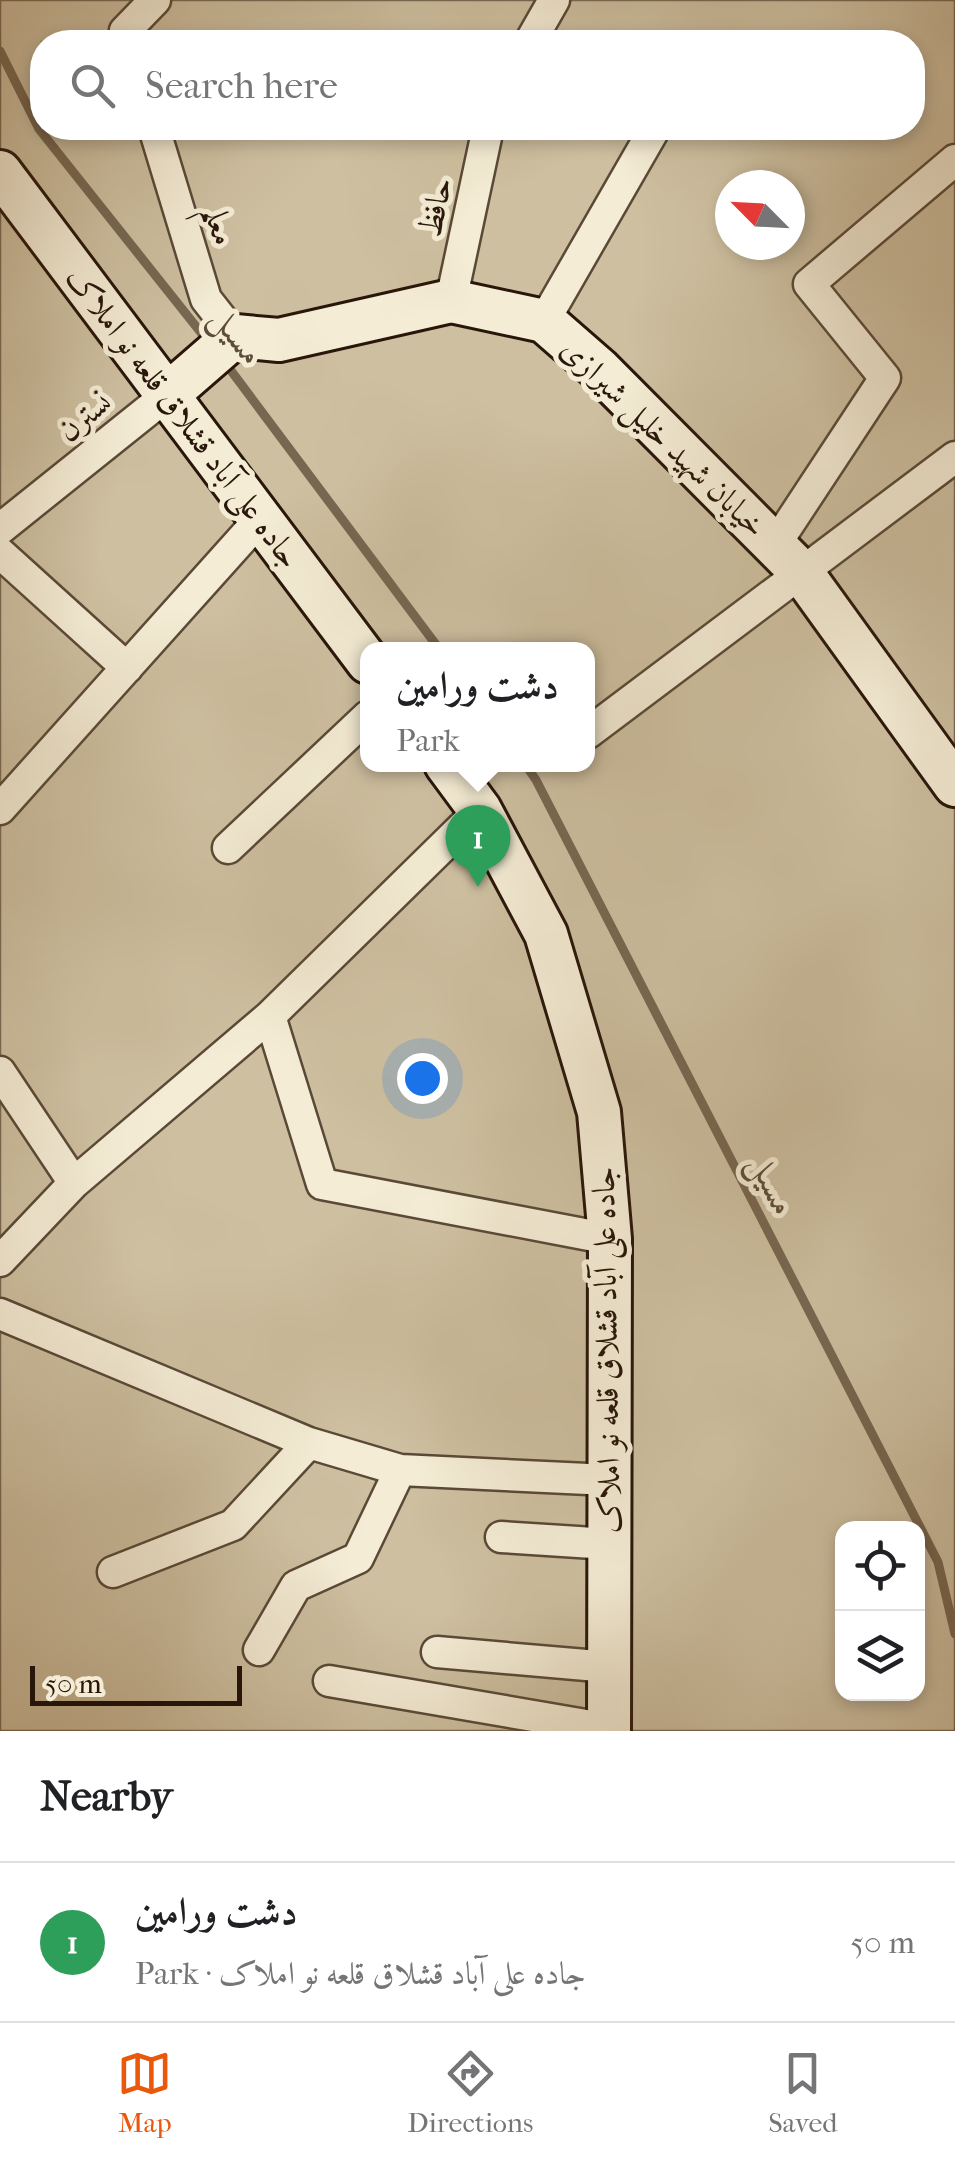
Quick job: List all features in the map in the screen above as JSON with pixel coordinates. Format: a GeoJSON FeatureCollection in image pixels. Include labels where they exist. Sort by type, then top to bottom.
{"type":"FeatureCollection","features":[{"type":"Feature","properties":{"kind":"street"},"geometry":{"type":"LineString","coordinates":[[124,0],[126,30]]}},
{"type":"Feature","properties":{"kind":"street"},"geometry":{"type":"LineString","coordinates":[[132,30],[156,0]]}},
{"type":"Feature","properties":{"kind":"street"},"geometry":{"type":"LineString","coordinates":[[537,30],[554,0]]}},
{"type":"Feature","properties":{"kind":"street","name":"معلم"},"geometry":{"type":"LineString","coordinates":[[158,140],[206,300],[233,337]]}},
{"type":"Feature","properties":{"kind":"street","name":"حافظ"},"geometry":{"type":"LineString","coordinates":[[451,301],[485,140]]}},
{"type":"Feature","properties":{"kind":"street"},"geometry":{"type":"LineString","coordinates":[[544,321],[648,140]]}},
{"type":"Feature","properties":{"kind":"street"},"geometry":{"type":"LineString","coordinates":[[789,559],[885,378],[809,284],[955,160]]}},
{"type":"Feature","properties":{"kind":"street","name":"جاده علی آباد قشلاق قلعه نو املاک"},"geometry":{"type":"LineString","coordinates":[[4,185],[177,386],[260,519],[360,651]]}},
{"type":"Feature","properties":{"kind":"street","name":"خیابان شهید خلیل شیرازی"},"geometry":{"type":"LineString","coordinates":[[233,337],[279,340],[451,301],[544,321],[599,369],[789,559],[955,785]]}},
{"type":"Feature","properties":{"kind":"street"},"geometry":{"type":"LineString","coordinates":[[177,386],[233,337]]}},
{"type":"Feature","properties":{"kind":"street","name":"نسترن"},"geometry":{"type":"LineString","coordinates":[[0,529],[177,386]]}},
{"type":"Feature","properties":{"kind":"street"},"geometry":{"type":"LineString","coordinates":[[595,726],[789,559],[955,457]]}},
{"type":"Feature","properties":{"kind":"street"},"geometry":{"type":"LineString","coordinates":[[4,797],[127,668],[260,519]]}},
{"type":"Feature","properties":{"kind":"street"},"geometry":{"type":"LineString","coordinates":[[0,553],[127,668]]}},
{"type":"Feature","properties":{"kind":"street"},"geometry":{"type":"LineString","coordinates":[[228,848],[360,724]]}},
{"type":"Feature","properties":{"kind":"street","name":"جاده علی آباد قشلاق قلعه نو املاک"},"geometry":{"type":"LineString","coordinates":[[452,772],[480,810],[546,934],[598,1112],[610,1239],[609,1730]]}},
{"type":"Feature","properties":{"kind":"street"},"geometry":{"type":"LineString","coordinates":[[0,1261],[74,1183],[270,1016],[480,810]]}},
{"type":"Feature","properties":{"kind":"street"},"geometry":{"type":"LineString","coordinates":[[270,1016],[322,1184],[610,1239]]}},
{"type":"Feature","properties":{"kind":"street"},"geometry":{"type":"LineString","coordinates":[[0,1072],[74,1183]]}},
{"type":"Feature","properties":{"kind":"street"},"geometry":{"type":"LineString","coordinates":[[0,1314],[309,1443],[400,1470],[609,1480]]}},
{"type":"Feature","properties":{"kind":"street"},"geometry":{"type":"LineString","coordinates":[[113,1572],[233,1526],[309,1443]]}},
{"type":"Feature","properties":{"kind":"street"},"geometry":{"type":"LineString","coordinates":[[259,1650],[296,1586],[358,1558],[400,1470]]}},
{"type":"Feature","properties":{"kind":"street"},"geometry":{"type":"LineString","coordinates":[[500,1536],[609,1544]]}},
{"type":"Feature","properties":{"kind":"street"},"geometry":{"type":"LineString","coordinates":[[437,1652],[609,1667]]}},
{"type":"Feature","properties":{"kind":"street"},"geometry":{"type":"LineString","coordinates":[[329,1681],[609,1730]]}},
{"type":"Feature","properties":{"kind":"shaded area"},"geometry":{"type":"Polygon","coordinates":[[[0,0],[955,0],[955,1731],[0,1731],[0,0]]]}},
{"type":"Feature","properties":{"kind":"waterway","name":"مسیل"},"geometry":{"type":"LineString","coordinates":[[0,51],[30,111]]}},
{"type":"Feature","properties":{"kind":"waterway","name":"مسیل"},"geometry":{"type":"LineString","coordinates":[[48,140],[210,344]]}},
{"type":"Feature","properties":{"kind":"waterway","name":"مسیل"},"geometry":{"type":"LineString","coordinates":[[223,360],[434,642]]}},
{"type":"Feature","properties":{"kind":"waterway","name":"مسیل"},"geometry":{"type":"LineString","coordinates":[[530,772],[938,1562],[955,1634]]}},
{"type":"Feature","properties":{"kind":"place","name":"دشت ورامین"},"geometry":{"type":"Point","coordinates":[478,887]}}]}
